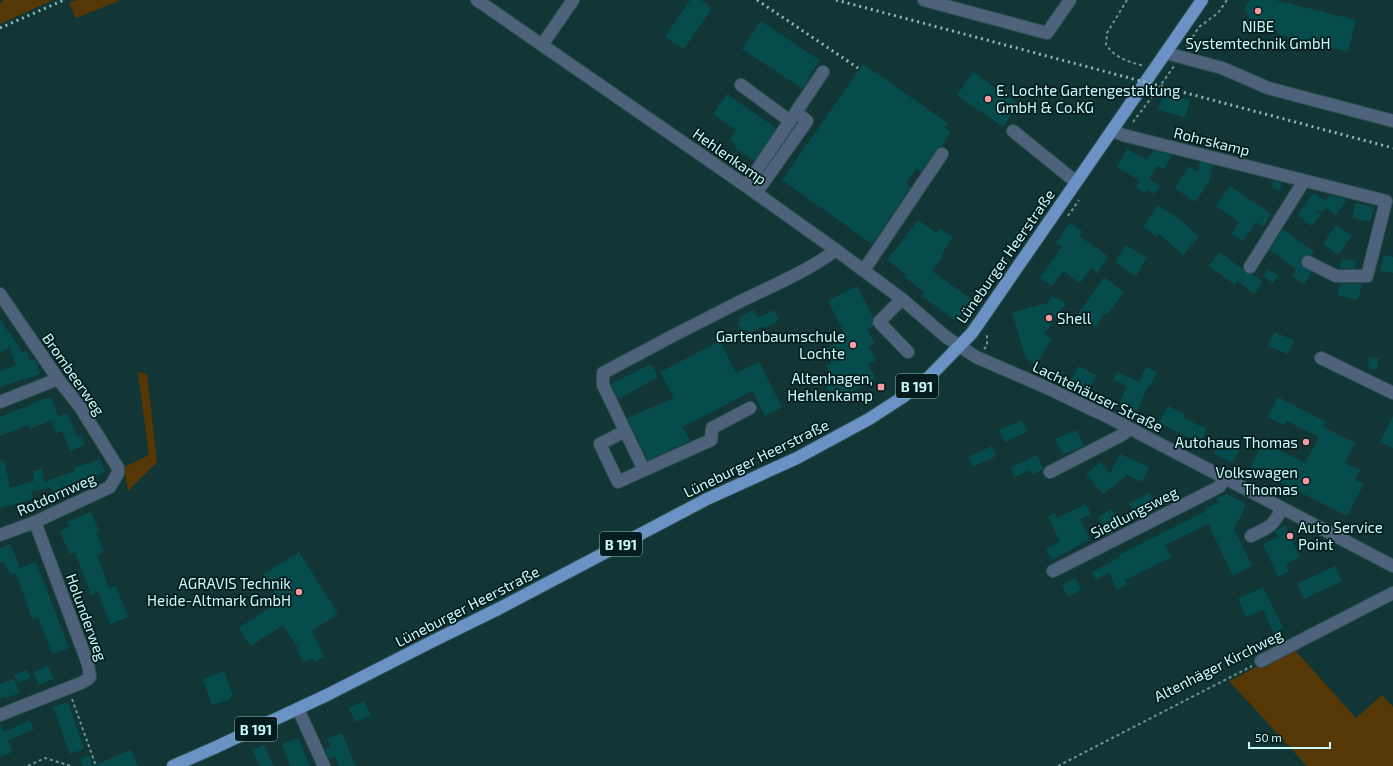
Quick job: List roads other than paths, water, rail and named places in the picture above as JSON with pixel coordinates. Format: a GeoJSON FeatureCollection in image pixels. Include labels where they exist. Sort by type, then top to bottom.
{"type":"FeatureCollection","features":[{"type":"Feature","properties":{"kind":"main road","name":"Lüneburger Heerstraße"},"geometry":{"type":"LineString","coordinates":[[173,766],[298,709],[498,609],[707,500],[797,458],[869,419],[903,397],[930,376],[972,333],[1076,182],[1118,133],[1154,70],[1202,0]]}},
{"type":"Feature","properties":{"kind":"street","name":"Hehlenkamp"},"geometry":{"type":"LineString","coordinates":[[476,0],[864,270],[959,346]]}},
{"type":"Feature","properties":{"kind":"street"},"geometry":{"type":"LineString","coordinates":[[542,45],[573,0]]}},
{"type":"Feature","properties":{"kind":"street"},"geometry":{"type":"LineString","coordinates":[[924,0],[1047,33],[1070,0]]}},
{"type":"Feature","properties":{"kind":"street"},"geometry":{"type":"LineString","coordinates":[[1166,53],[1222,68],[1268,88],[1393,121]]}},
{"type":"Feature","properties":{"kind":"street"},"geometry":{"type":"LineString","coordinates":[[751,190],[793,116],[823,72]]}},
{"type":"Feature","properties":{"kind":"street"},"geometry":{"type":"LineString","coordinates":[[741,85],[793,116],[807,121],[751,190]]}},
{"type":"Feature","properties":{"kind":"street"},"geometry":{"type":"LineString","coordinates":[[1013,131],[1076,182]]}},
{"type":"Feature","properties":{"kind":"street","name":"Rohrskamp"},"geometry":{"type":"LineString","coordinates":[[1118,133],[1386,201],[1367,276],[1336,276],[1308,262]]}},
{"type":"Feature","properties":{"kind":"street"},"geometry":{"type":"LineString","coordinates":[[864,270],[942,154]]}},
{"type":"Feature","properties":{"kind":"street"},"geometry":{"type":"LineString","coordinates":[[1250,267],[1304,180]]}},
{"type":"Feature","properties":{"kind":"street"},"geometry":{"type":"LineString","coordinates":[[644,470],[603,385],[603,373],[669,337],[823,259],[836,250]]}},
{"type":"Feature","properties":{"kind":"street","name":"Brombeerweg"},"geometry":{"type":"LineString","coordinates":[[0,294],[58,379],[80,407],[118,468],[118,473]]}},
{"type":"Feature","properties":{"kind":"street"},"geometry":{"type":"LineString","coordinates":[[902,299],[879,322],[908,352]]}},
{"type":"Feature","properties":{"kind":"street","name":"Lachtehäuser Straße"},"geometry":{"type":"LineString","coordinates":[[959,346],[976,357],[1043,386],[1130,428],[1393,566]]}},
{"type":"Feature","properties":{"kind":"street"},"geometry":{"type":"LineString","coordinates":[[1321,358],[1393,393]]}},
{"type":"Feature","properties":{"kind":"street"},"geometry":{"type":"LineString","coordinates":[[0,402],[58,379]]}},
{"type":"Feature","properties":{"kind":"street"},"geometry":{"type":"LineString","coordinates":[[625,431],[600,444],[618,482],[711,440],[712,428],[750,408]]}},
{"type":"Feature","properties":{"kind":"street"},"geometry":{"type":"LineString","coordinates":[[1050,472],[1120,436],[1130,428]]}},
{"type":"Feature","properties":{"kind":"street","name":"Rotdornweg"},"geometry":{"type":"LineString","coordinates":[[0,535],[35,522],[110,487],[118,473]]}},
{"type":"Feature","properties":{"kind":"street","name":"Siedlungsweg"},"geometry":{"type":"LineString","coordinates":[[1053,571],[1220,487],[1225,478]]}},
{"type":"Feature","properties":{"kind":"street"},"geometry":{"type":"LineString","coordinates":[[1250,536],[1271,526],[1277,519],[1282,508]]}},
{"type":"Feature","properties":{"kind":"street","name":"Holunderweg"},"geometry":{"type":"LineString","coordinates":[[0,715],[69,688],[90,677],[90,670],[35,522]]}},
{"type":"Feature","properties":{"kind":"street","name":"Altenhäger Kirchweg"},"geometry":{"type":"LineString","coordinates":[[1261,661],[1393,593]]}},
{"type":"Feature","properties":{"kind":"street"},"geometry":{"type":"LineString","coordinates":[[298,709],[324,766]]}},
{"type":"Feature","properties":{"kind":"railway"},"geometry":{"type":"LineString","coordinates":[[0,28],[64,0]]}},
{"type":"Feature","properties":{"kind":"railway"},"geometry":{"type":"LineString","coordinates":[[757,0],[858,68]]}},
{"type":"Feature","properties":{"kind":"railway"},"geometry":{"type":"LineString","coordinates":[[836,0],[1393,148]]}},
{"type":"Feature","properties":{"kind":"place","name":"NIBE Systemtechnik GmbH"},"geometry":{"type":"Point","coordinates":[1258,11]}},
{"type":"Feature","properties":{"kind":"place","name":"E. Lochte Gartengestaltung GmbH & Co.KG"},"geometry":{"type":"Point","coordinates":[988,99]}},
{"type":"Feature","properties":{"kind":"place","name":"Shell"},"geometry":{"type":"Point","coordinates":[1049,318]}},
{"type":"Feature","properties":{"kind":"place","name":"Gartenbaumschule Lochte"},"geometry":{"type":"Point","coordinates":[853,345]}},
{"type":"Feature","properties":{"kind":"place","name":"Altenhagen, Hehlenkamp"},"geometry":{"type":"Point","coordinates":[881,387]}},
{"type":"Feature","properties":{"kind":"place","name":"Autohaus Thomas"},"geometry":{"type":"Point","coordinates":[1306,442]}},
{"type":"Feature","properties":{"kind":"place","name":"Volkswagen Thomas"},"geometry":{"type":"Point","coordinates":[1306,481]}},
{"type":"Feature","properties":{"kind":"place","name":"Auto Service Point"},"geometry":{"type":"Point","coordinates":[1290,536]}},
{"type":"Feature","properties":{"kind":"place","name":"AGRAVIS Technik Heide-Altmark GmbH"},"geometry":{"type":"Point","coordinates":[299,592]}}]}
